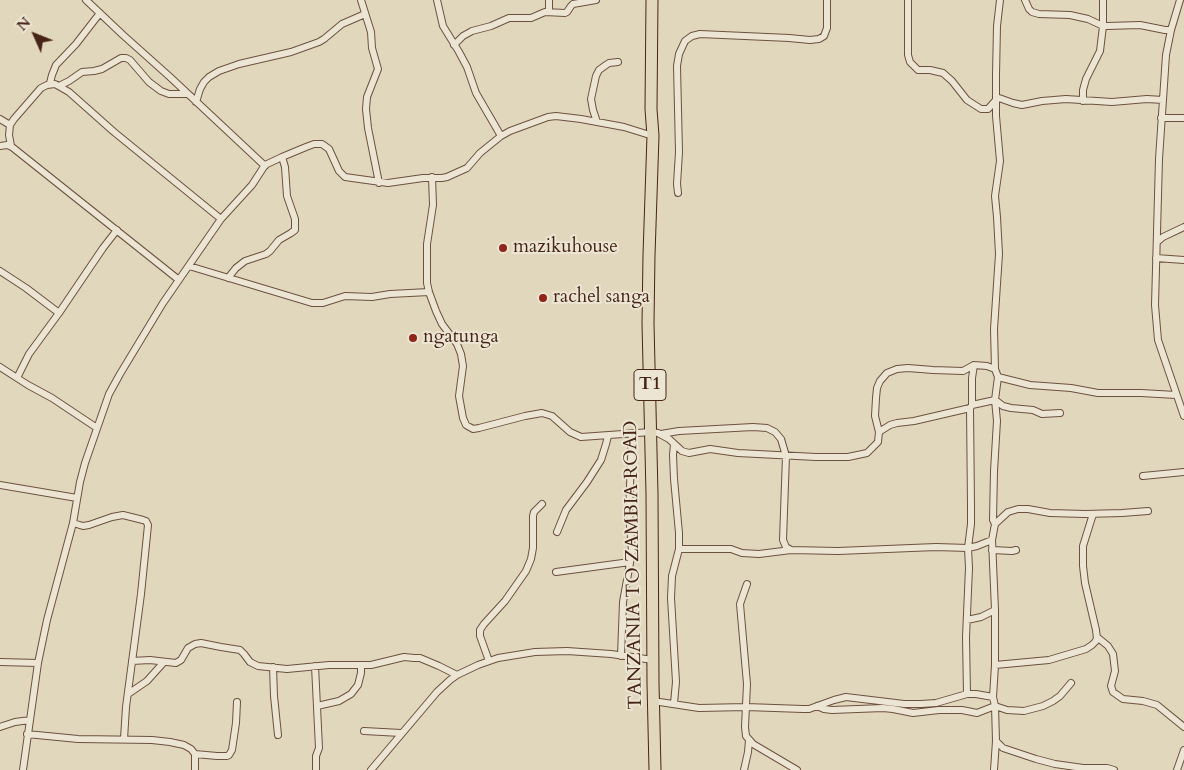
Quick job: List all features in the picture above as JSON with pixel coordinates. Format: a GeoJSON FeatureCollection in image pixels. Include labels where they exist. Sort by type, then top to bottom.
{"type":"FeatureCollection","features":[{"type":"Feature","properties":{"kind":"highway","name":"TANZANIA TO ZAMBIA ROAD"},"geometry":{"type":"LineString","coordinates":[[652,0],[651,109],[653,136],[648,329],[656,433],[653,660],[654,770]]}},
{"type":"Feature","properties":{"kind":"street"},"geometry":{"type":"LineString","coordinates":[[86,0],[265,166]]}},
{"type":"Feature","properties":{"kind":"street"},"geometry":{"type":"LineString","coordinates":[[361,0],[378,69],[367,97],[366,108],[379,183]]}},
{"type":"Feature","properties":{"kind":"street"},"geometry":{"type":"LineString","coordinates":[[437,0],[443,26],[467,67],[476,93],[501,136]]}},
{"type":"Feature","properties":{"kind":"street"},"geometry":{"type":"LineString","coordinates":[[549,0],[549,11]]}},
{"type":"Feature","properties":{"kind":"street"},"geometry":{"type":"LineString","coordinates":[[454,45],[463,36],[476,29],[490,26],[508,18],[531,18],[549,11],[568,12],[573,4],[596,0]]}},
{"type":"Feature","properties":{"kind":"street"},"geometry":{"type":"LineString","coordinates":[[678,193],[677,66],[678,54],[685,41],[692,36],[700,34],[819,39],[824,36],[827,28],[827,0]]}},
{"type":"Feature","properties":{"kind":"street"},"geometry":{"type":"LineString","coordinates":[[908,0],[908,55],[910,62],[920,71],[928,70],[943,73],[957,87],[966,100],[980,109],[988,109],[999,98],[1022,105],[1059,100],[1112,102],[1147,99],[1163,100]]}},
{"type":"Feature","properties":{"kind":"street"},"geometry":{"type":"LineString","coordinates":[[994,770],[996,741],[994,697],[995,610],[992,540],[997,421],[995,400],[998,378],[995,369],[994,329],[999,254],[995,196],[1000,161],[996,116],[996,26],[1000,0]]}},
{"type":"Feature","properties":{"kind":"street"},"geometry":{"type":"LineString","coordinates":[[1025,0],[1029,9],[1039,14],[1081,17],[1103,26],[1140,25],[1171,30]]}},
{"type":"Feature","properties":{"kind":"street"},"geometry":{"type":"LineString","coordinates":[[1083,101],[1083,90],[1086,80],[1100,51],[1103,26],[1103,0]]}},
{"type":"Feature","properties":{"kind":"street"},"geometry":{"type":"LineString","coordinates":[[1177,1],[1166,56],[1161,118],[1155,311],[1158,340],[1184,416]]}},
{"type":"Feature","properties":{"kind":"street"},"geometry":{"type":"LineString","coordinates":[[11,146],[10,125],[14,119],[41,88],[50,83],[56,65],[76,44],[100,13]]}},
{"type":"Feature","properties":{"kind":"street"},"geometry":{"type":"LineString","coordinates":[[196,102],[204,82],[220,70],[291,52],[319,42],[342,24],[365,14]]}},
{"type":"Feature","properties":{"kind":"street"},"geometry":{"type":"LineString","coordinates":[[59,86],[69,82],[82,72],[102,69],[122,58],[126,58],[130,60],[149,82],[161,91],[169,94],[188,94]]}},
{"type":"Feature","properties":{"kind":"street"},"geometry":{"type":"LineString","coordinates":[[597,122],[591,104],[596,76],[599,70],[609,63],[618,62]]}},
{"type":"Feature","properties":{"kind":"street"},"geometry":{"type":"LineString","coordinates":[[50,83],[69,92],[121,138],[221,219]]}},
{"type":"Feature","properties":{"kind":"street"},"geometry":{"type":"LineString","coordinates":[[23,770],[38,663],[47,620],[73,523],[85,463],[109,394],[163,303],[188,266],[221,219],[252,185],[265,166],[306,147],[322,144],[329,149],[339,171],[345,177],[379,183],[423,178],[442,178],[467,168],[480,152],[510,131],[548,117],[556,116],[624,127],[653,136]]}},
{"type":"Feature","properties":{"kind":"street"},"geometry":{"type":"LineString","coordinates":[[1161,118],[1184,118]]}},
{"type":"Feature","properties":{"kind":"street"},"geometry":{"type":"LineString","coordinates":[[0,119],[10,125]]}},
{"type":"Feature","properties":{"kind":"street"},"geometry":{"type":"LineString","coordinates":[[0,146],[11,146],[179,280]]}},
{"type":"Feature","properties":{"kind":"street"},"geometry":{"type":"LineString","coordinates":[[228,278],[245,261],[266,254],[279,240],[295,230],[295,219],[288,196],[285,166],[282,157]]}},
{"type":"Feature","properties":{"kind":"street"},"geometry":{"type":"LineString","coordinates":[[432,178],[433,205],[427,244],[427,278],[429,292],[439,318],[457,344],[461,354],[463,366],[459,396],[466,425],[473,429],[542,413],[552,416],[570,432],[584,437],[767,428],[775,432],[784,444],[786,456],[783,540],[786,547],[791,550]]}},
{"type":"Feature","properties":{"kind":"street"},"geometry":{"type":"LineString","coordinates":[[1157,242],[1163,237],[1184,228]]}},
{"type":"Feature","properties":{"kind":"street"},"geometry":{"type":"LineString","coordinates":[[17,378],[29,354],[117,230]]}},
{"type":"Feature","properties":{"kind":"street"},"geometry":{"type":"LineString","coordinates":[[1156,258],[1184,260]]}},
{"type":"Feature","properties":{"kind":"street"},"geometry":{"type":"LineString","coordinates":[[188,266],[302,301],[315,303],[345,296],[429,292]]}},
{"type":"Feature","properties":{"kind":"street"},"geometry":{"type":"LineString","coordinates":[[0,271],[59,313]]}},
{"type":"Feature","properties":{"kind":"street"},"geometry":{"type":"LineString","coordinates":[[656,433],[669,439],[682,451],[689,454],[710,448],[738,454],[848,457],[869,452],[878,442],[879,432],[875,416],[877,388],[887,373],[897,369],[908,368],[963,371],[974,366],[987,366],[995,369]]}},
{"type":"Feature","properties":{"kind":"street"},"geometry":{"type":"LineString","coordinates":[[967,694],[968,548],[971,524],[971,407],[974,366]]}},
{"type":"Feature","properties":{"kind":"street"},"geometry":{"type":"LineString","coordinates":[[0,367],[97,428]]}},
{"type":"Feature","properties":{"kind":"street"},"geometry":{"type":"LineString","coordinates":[[998,378],[1030,385],[1072,388],[1098,393],[1141,393],[1179,398]]}},
{"type":"Feature","properties":{"kind":"street"},"geometry":{"type":"LineString","coordinates":[[879,432],[897,423],[914,422],[995,400]]}},
{"type":"Feature","properties":{"kind":"street"},"geometry":{"type":"LineString","coordinates":[[995,400],[1003,406],[1033,410],[1042,414],[1060,412]]}},
{"type":"Feature","properties":{"kind":"street"},"geometry":{"type":"LineString","coordinates":[[621,656],[623,602],[632,552],[629,512],[632,434]]}},
{"type":"Feature","properties":{"kind":"street"},"geometry":{"type":"LineString","coordinates":[[557,532],[566,510],[601,460],[608,436]]}},
{"type":"Feature","properties":{"kind":"street"},"geometry":{"type":"LineString","coordinates":[[674,444],[674,479],[679,533],[679,549],[672,576],[671,598],[676,682],[674,704]]}},
{"type":"Feature","properties":{"kind":"street"},"geometry":{"type":"LineString","coordinates":[[1143,476],[1184,472]]}},
{"type":"Feature","properties":{"kind":"street"},"geometry":{"type":"LineString","coordinates":[[0,485],[77,498]]}},
{"type":"Feature","properties":{"kind":"street"},"geometry":{"type":"LineString","coordinates":[[489,661],[480,636],[480,630],[505,601],[526,571],[533,548],[532,516],[542,504]]}},
{"type":"Feature","properties":{"kind":"street"},"geometry":{"type":"LineString","coordinates":[[994,524],[1008,512],[1018,509],[1093,514],[1148,511]]}},
{"type":"Feature","properties":{"kind":"street"},"geometry":{"type":"LineString","coordinates":[[995,665],[1054,659],[1090,647],[1095,643],[1097,637],[1096,630],[1082,566],[1084,546],[1093,514]]}},
{"type":"Feature","properties":{"kind":"street"},"geometry":{"type":"LineString","coordinates":[[73,523],[83,526],[123,515],[146,521],[148,525],[124,739]]}},
{"type":"Feature","properties":{"kind":"street"},"geometry":{"type":"LineString","coordinates":[[679,549],[731,549],[742,553],[759,554],[791,550],[838,551],[936,547],[968,548],[992,540]]}},
{"type":"Feature","properties":{"kind":"street"},"geometry":{"type":"LineString","coordinates":[[992,550],[1016,550]]}},
{"type":"Feature","properties":{"kind":"street"},"geometry":{"type":"LineString","coordinates":[[556,572],[630,562]]}},
{"type":"Feature","properties":{"kind":"street"},"geometry":{"type":"LineString","coordinates":[[747,584],[740,604],[747,684],[746,736],[752,744],[797,770]]}},
{"type":"Feature","properties":{"kind":"street"},"geometry":{"type":"LineString","coordinates":[[967,620],[981,617],[995,610]]}},
{"type":"Feature","properties":{"kind":"street"},"geometry":{"type":"LineString","coordinates":[[1097,637],[1108,646],[1113,654],[1115,671],[1112,686],[1113,692],[1123,699],[1143,701],[1157,705],[1184,727]]}},
{"type":"Feature","properties":{"kind":"street"},"geometry":{"type":"LineString","coordinates":[[132,662],[150,660],[178,662],[188,648],[201,643],[237,649],[252,664],[288,669],[376,664],[389,660],[420,658],[457,675]]}},
{"type":"Feature","properties":{"kind":"street"},"geometry":{"type":"LineString","coordinates":[[371,770],[437,692],[457,675],[478,665],[498,658],[535,652],[567,651],[653,660]]}},
{"type":"Feature","properties":{"kind":"street"},"geometry":{"type":"LineString","coordinates":[[0,662],[38,663]]}},
{"type":"Feature","properties":{"kind":"street"},"geometry":{"type":"LineString","coordinates":[[128,694],[147,681],[164,662]]}},
{"type":"Feature","properties":{"kind":"street"},"geometry":{"type":"LineString","coordinates":[[317,706],[339,701],[351,694],[358,685],[361,665]]}},
{"type":"Feature","properties":{"kind":"street"},"geometry":{"type":"LineString","coordinates":[[315,666],[319,749],[316,756],[316,770]]}},
{"type":"Feature","properties":{"kind":"street"},"geometry":{"type":"LineString","coordinates":[[273,667],[278,735]]}},
{"type":"Feature","properties":{"kind":"street"},"geometry":{"type":"LineString","coordinates":[[817,706],[832,710],[883,708],[913,712],[962,710],[977,713],[995,706],[1024,711],[1043,706],[1060,696],[1071,683]]}},
{"type":"Feature","properties":{"kind":"street"},"geometry":{"type":"LineString","coordinates":[[653,701],[699,708],[746,707],[803,710],[846,698],[921,704],[936,703],[967,694],[994,697]]}},
{"type":"Feature","properties":{"kind":"street"},"geometry":{"type":"LineString","coordinates":[[195,754],[227,756],[229,754],[232,750],[237,702]]}},
{"type":"Feature","properties":{"kind":"street"},"geometry":{"type":"LineString","coordinates":[[0,727],[30,720]]}},
{"type":"Feature","properties":{"kind":"street"},"geometry":{"type":"LineString","coordinates":[[364,731],[401,733]]}},
{"type":"Feature","properties":{"kind":"street"},"geometry":{"type":"LineString","coordinates":[[27,734],[78,739],[124,739],[177,743],[193,751],[195,754],[195,770]]}},
{"type":"Feature","properties":{"kind":"street"},"geometry":{"type":"LineString","coordinates":[[744,770],[749,740]]}},
{"type":"Feature","properties":{"kind":"street"},"geometry":{"type":"LineString","coordinates":[[996,741],[1003,748],[1036,760],[1083,768],[1107,768],[1114,770]]}},
{"type":"Feature","properties":{"kind":"street"},"geometry":{"type":"LineString","coordinates":[[1177,770],[1184,750]]}},
{"type":"Feature","properties":{"kind":"place","name":"mazikuhouse"},"geometry":{"type":"Point","coordinates":[503,248]}},
{"type":"Feature","properties":{"kind":"place","name":"rachel sanga"},"geometry":{"type":"Point","coordinates":[543,298]}},
{"type":"Feature","properties":{"kind":"place","name":"ngatunga"},"geometry":{"type":"Point","coordinates":[413,338]}}]}
